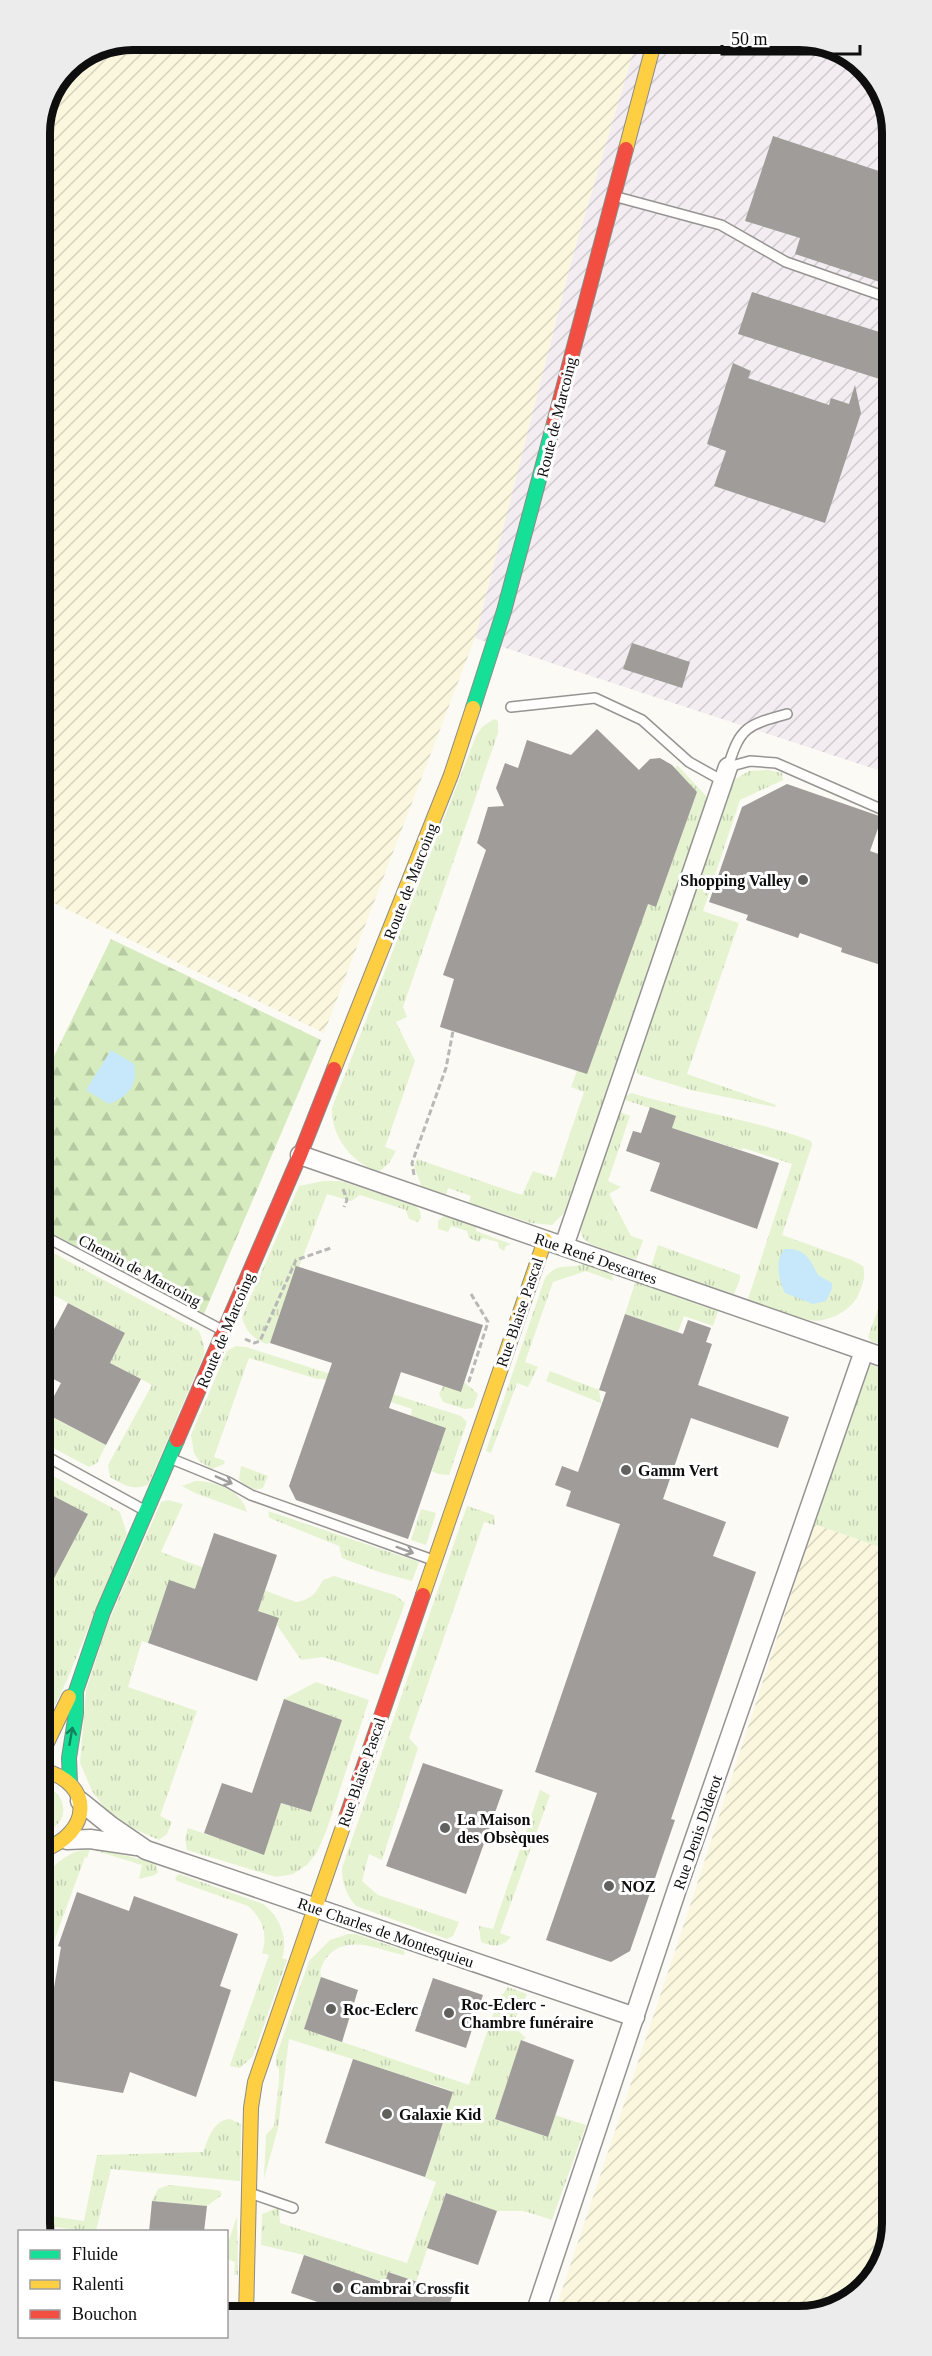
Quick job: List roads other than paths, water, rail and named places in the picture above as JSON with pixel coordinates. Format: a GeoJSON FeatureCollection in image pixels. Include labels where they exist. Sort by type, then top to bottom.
{"type":"FeatureCollection","features":[{"type":"Feature","properties":{"kind":"street","name":"Route de Marcoing"},"geometry":{"type":"LineString","coordinates":[[70,1782],[68,1754],[77,1705],[76,1691],[103,1612],[300,1155],[420,856],[479,695],[520,553],[652,50]]}},
{"type":"Feature","properties":{"kind":"street","name":"Rue Blaise Pascal"},"geometry":{"type":"LineString","coordinates":[[564,1246],[726,774]]}},
{"type":"Feature","properties":{"kind":"street","name":"Rue René Descartes"},"geometry":{"type":"LineString","coordinates":[[300,1155],[882,1357]]}},
{"type":"Feature","properties":{"kind":"street","name":"Rue Blaise Pascal"},"geometry":{"type":"LineString","coordinates":[[246,2306],[251,2108],[255,2082],[545,1240]]}},
{"type":"Feature","properties":{"kind":"street","name":"Rue Denis Diderot"},"geometry":{"type":"LineString","coordinates":[[538,2306],[864,1351]]}},
{"type":"Feature","properties":{"kind":"street","name":"Route de Marcoing"},"geometry":{"type":"LineString","coordinates":[[50,1736],[66,1702],[76,1691]]}},
{"type":"Feature","properties":{"kind":"street"},"geometry":{"type":"LineString","coordinates":[[50,1772],[61,1775],[70,1782],[80,1801],[79,1822],[51,1850]]}},
{"type":"Feature","properties":{"kind":"street","name":"Rue Charles de Montesquieu"},"geometry":{"type":"LineString","coordinates":[[80,1801],[139,1846]]}},
{"type":"Feature","properties":{"kind":"street","name":"Rue Charles de Montesquieu"},"geometry":{"type":"LineString","coordinates":[[51,1850],[90,1839],[139,1846],[635,2017]]}},
{"type":"Feature","properties":{"kind":"lane"},"geometry":{"type":"LineString","coordinates":[[613,196],[721,225],[786,262],[882,296]]}},
{"type":"Feature","properties":{"kind":"lane"},"geometry":{"type":"LineString","coordinates":[[511,707],[595,698],[642,720],[689,762],[726,774],[750,761],[776,763],[882,809]]}},
{"type":"Feature","properties":{"kind":"lane"},"geometry":{"type":"LineString","coordinates":[[726,774],[737,739],[747,729],[764,720],[787,714]]}},
{"type":"Feature","properties":{"kind":"lane","name":"Chemin de Marcoing"},"geometry":{"type":"LineString","coordinates":[[50,1240],[224,1331]]}},
{"type":"Feature","properties":{"kind":"lane"},"geometry":{"type":"LineString","coordinates":[[50,1458],[146,1511]]}},
{"type":"Feature","properties":{"kind":"lane"},"geometry":{"type":"LineString","coordinates":[[169,1458],[228,1482],[251,1495],[434,1560]]}},
{"type":"Feature","properties":{"kind":"lane"},"geometry":{"type":"LineString","coordinates":[[250,2193],[293,2208]]}},
{"type":"Feature","properties":{"kind":"water"},"geometry":{"type":"Polygon","coordinates":[[[111,1050],[134,1064],[135,1078],[127,1093],[109,1104],[86,1090],[111,1050]]]}},
{"type":"Feature","properties":{"kind":"water"},"geometry":{"type":"Polygon","coordinates":[[[785,1249],[802,1253],[809,1259],[818,1275],[832,1283],[832,1289],[826,1301],[813,1304],[785,1293],[779,1277],[779,1264],[785,1249]]]}},
{"type":"Feature","properties":{"kind":"place","name":"Shopping Valley"},"geometry":{"type":"Point","coordinates":[803,880]}},
{"type":"Feature","properties":{"kind":"place","name":"Gamm Vert"},"geometry":{"type":"Point","coordinates":[626,1470]}},
{"type":"Feature","properties":{"kind":"place","name":"La Maison des Obsèques"},"geometry":{"type":"Point","coordinates":[445,1828]}},
{"type":"Feature","properties":{"kind":"place","name":"NOZ"},"geometry":{"type":"Point","coordinates":[609,1886]}},
{"type":"Feature","properties":{"kind":"place","name":"Roc-Eclerc"},"geometry":{"type":"Point","coordinates":[331,2009]}},
{"type":"Feature","properties":{"kind":"place","name":"Roc-Eclerc - Chambre funéraire"},"geometry":{"type":"Point","coordinates":[449,2013]}},
{"type":"Feature","properties":{"kind":"place","name":"Galaxie Kid"},"geometry":{"type":"Point","coordinates":[387,2114]}},
{"type":"Feature","properties":{"kind":"place","name":"Cambrai Crossfit"},"geometry":{"type":"Point","coordinates":[338,2288]}}]}
